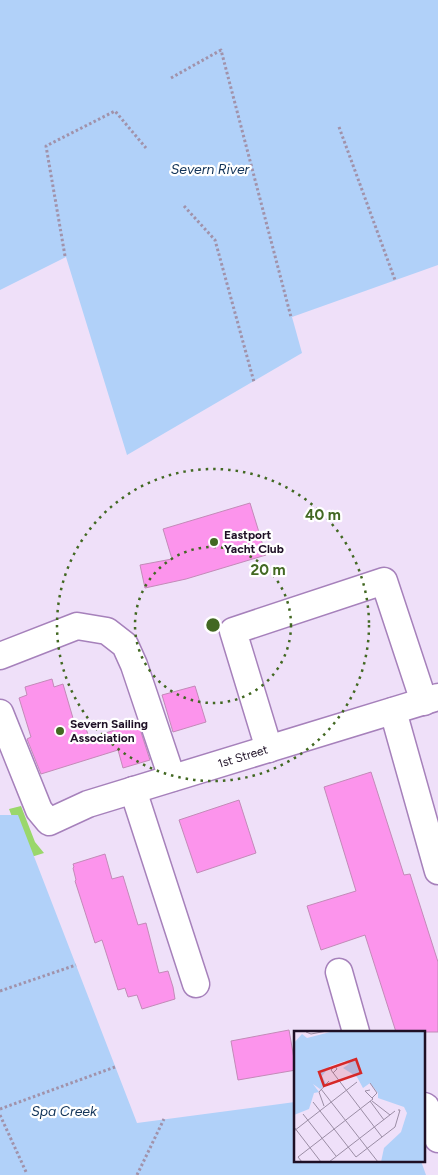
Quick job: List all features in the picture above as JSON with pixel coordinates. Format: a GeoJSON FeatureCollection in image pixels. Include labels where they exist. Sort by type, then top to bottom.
{"type":"FeatureCollection","features":[{"type":"Feature","properties":{"kind":"street"},"geometry":{"type":"LineString","coordinates":[[269,749],[232,631],[384,581],[431,699]]}},
{"type":"Feature","properties":{"kind":"street"},"geometry":{"type":"LineString","coordinates":[[0,656],[77,626],[107,631],[125,644],[134,665],[172,778]]}},
{"type":"Feature","properties":{"kind":"street","name":"1st Street"},"geometry":{"type":"LineString","coordinates":[[0,713],[39,810],[49,822],[88,804],[431,699]]}},
{"type":"Feature","properties":{"kind":"street"},"geometry":{"type":"LineString","coordinates":[[394,711],[438,871]]}},
{"type":"Feature","properties":{"kind":"street"},"geometry":{"type":"LineString","coordinates":[[133,790],[196,984]]}},
{"type":"Feature","properties":{"kind":"street"},"geometry":{"type":"LineString","coordinates":[[339,972],[356,1031]]}},
{"type":"Feature","properties":{"kind":"street"},"geometry":{"type":"LineString","coordinates":[[430,1105],[438,1139]]}},
{"type":"Feature","properties":{"kind":"path"},"geometry":{"type":"LineString","coordinates":[[171,78],[221,50],[292,317]]}},
{"type":"Feature","properties":{"kind":"path"},"geometry":{"type":"LineString","coordinates":[[66,256],[46,146],[115,111],[146,148]]}},
{"type":"Feature","properties":{"kind":"path"},"geometry":{"type":"LineString","coordinates":[[338,127],[395,280]]}},
{"type":"Feature","properties":{"kind":"path"},"geometry":{"type":"LineString","coordinates":[[184,206],[215,240],[254,382]]}},
{"type":"Feature","properties":{"kind":"path"},"geometry":{"type":"LineString","coordinates":[[0,992],[76,965]]}},
{"type":"Feature","properties":{"kind":"path"},"geometry":{"type":"LineString","coordinates":[[0,1109],[115,1067]]}},
{"type":"Feature","properties":{"kind":"path"},"geometry":{"type":"LineString","coordinates":[[0,1115],[27,1174]]}},
{"type":"Feature","properties":{"kind":"path"},"geometry":{"type":"LineString","coordinates":[[137,1175],[164,1119]]}},
{"type":"Feature","properties":{"kind":"green space"},"geometry":{"type":"Polygon","coordinates":[[[21,806],[35,842],[44,853],[28,858],[9,809],[21,806]]]}},
{"type":"Feature","properties":{"kind":"water","name":"Severn River"},"geometry":{"type":"Polygon","coordinates":[[[0,0],[438,0],[438,265],[292,317],[302,353],[127,455],[66,257],[0,290],[0,0]]]}},
{"type":"Feature","properties":{"kind":"water","name":"Spa Creek"},"geometry":{"type":"Polygon","coordinates":[[[0,815],[18,815],[137,1123],[294,1102],[294,1162],[421,1162],[426,1175],[0,1175],[0,815]]]}},
{"type":"Feature","properties":{"kind":"building","name":"Eastport Yacht Club"},"geometry":{"type":"Polygon","coordinates":[[[250,503],[266,555],[186,579],[145,588],[140,565],[172,559],[163,529],[250,503]]]}},
{"type":"Feature","properties":{"kind":"building","name":"Severn Sailing Association"},"geometry":{"type":"Polygon","coordinates":[[[52,679],[54,687],[63,684],[75,725],[84,722],[89,738],[138,723],[150,760],[123,768],[118,750],[41,774],[27,739],[31,737],[19,698],[27,695],[25,687],[52,679]]]}},
{"type":"Feature","properties":{"kind":"building"},"geometry":{"type":"Polygon","coordinates":[[[195,686],[206,722],[173,732],[162,695],[195,686]]]}},
{"type":"Feature","properties":{"kind":"building"},"geometry":{"type":"Polygon","coordinates":[[[371,772],[404,875],[410,874],[438,962],[438,1032],[396,1031],[365,935],[321,950],[307,906],[356,891],[324,787],[371,772]]]}},
{"type":"Feature","properties":{"kind":"building"},"geometry":{"type":"Polygon","coordinates":[[[239,800],[256,853],[197,873],[179,820],[239,800]]]}},
{"type":"Feature","properties":{"kind":"building"},"geometry":{"type":"Polygon","coordinates":[[[105,854],[112,879],[123,876],[138,925],[146,923],[159,973],[168,971],[175,999],[142,1009],[137,995],[128,997],[125,988],[118,990],[102,940],[95,943],[75,881],[73,864],[105,854]]]}},
{"type":"Feature","properties":{"kind":"building"},"geometry":{"type":"Polygon","coordinates":[[[289,1030],[294,1070],[238,1080],[231,1041],[289,1030]]]}},
{"type":"Feature","properties":{"kind":"place","name":"Eastport Yacht Club"},"geometry":{"type":"Point","coordinates":[214,542]}},
{"type":"Feature","properties":{"kind":"place","name":"Severn Sailing Association"},"geometry":{"type":"Point","coordinates":[60,731]}}]}
